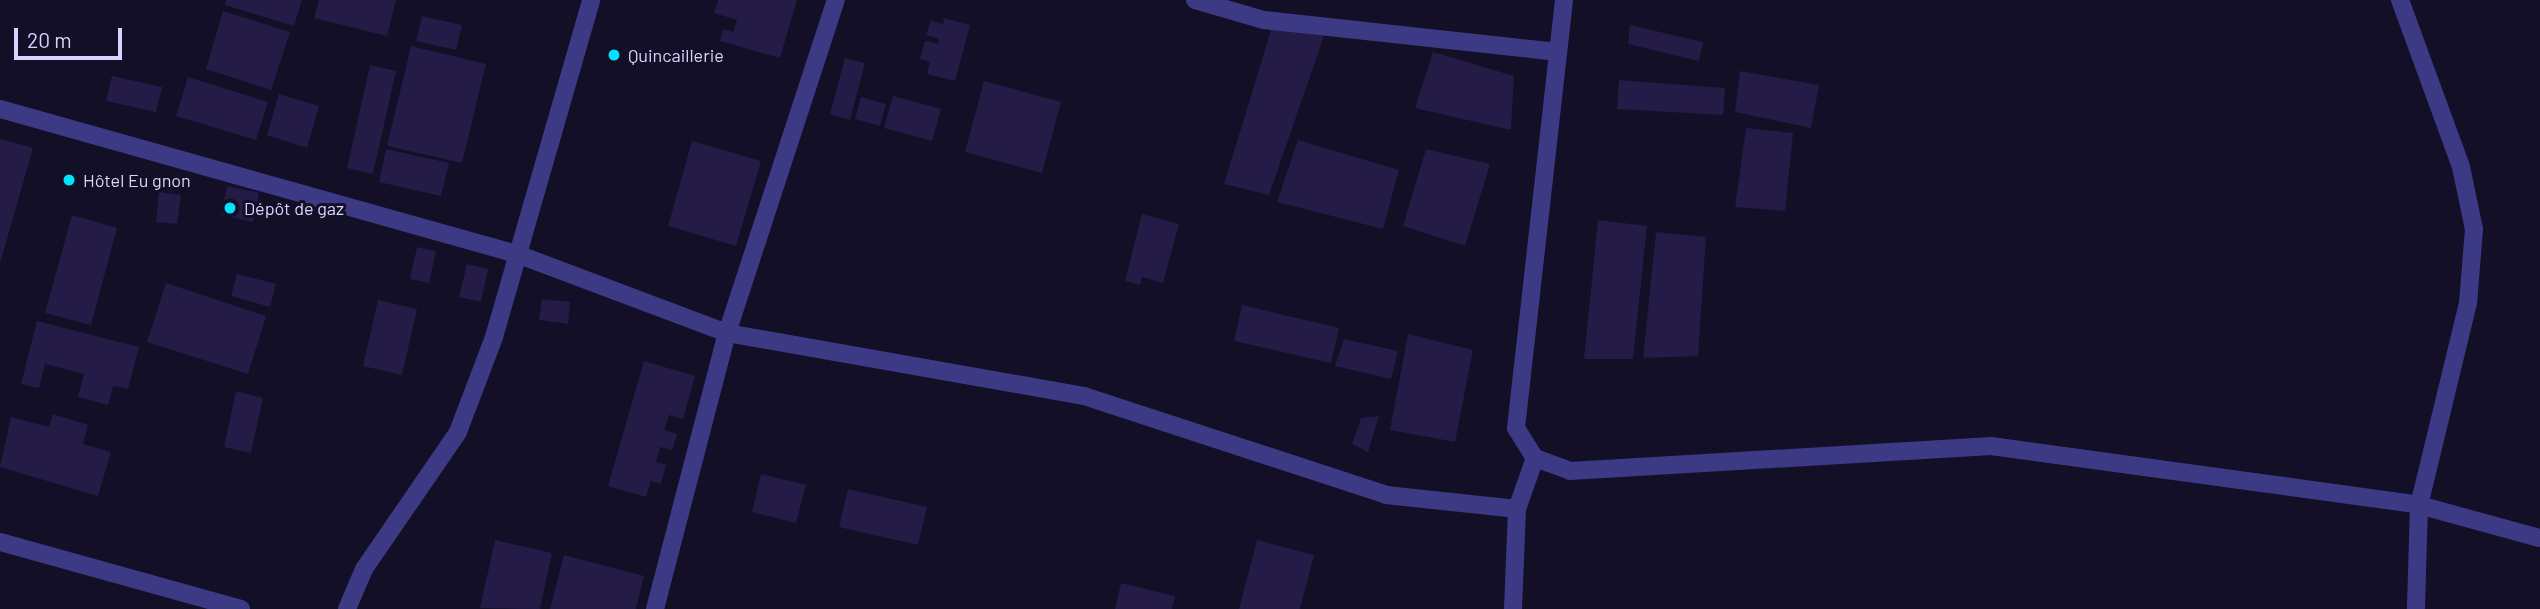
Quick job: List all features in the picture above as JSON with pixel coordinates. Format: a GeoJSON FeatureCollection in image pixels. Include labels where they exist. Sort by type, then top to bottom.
{"type":"FeatureCollection","features":[{"type":"Feature","properties":{"kind":"street"},"geometry":{"type":"LineString","coordinates":[[348,609],[364,569],[458,432],[517,254],[591,0]]}},
{"type":"Feature","properties":{"kind":"street"},"geometry":{"type":"LineString","coordinates":[[655,609],[727,333],[836,0]]}},
{"type":"Feature","properties":{"kind":"street"},"geometry":{"type":"LineString","coordinates":[[1195,0],[1264,20],[1558,52]]}},
{"type":"Feature","properties":{"kind":"street"},"geometry":{"type":"LineString","coordinates":[[1564,0],[1516,428],[1535,458],[1570,471],[1991,446],[2419,505],[2540,538]]}},
{"type":"Feature","properties":{"kind":"street"},"geometry":{"type":"LineString","coordinates":[[2400,0],[2461,167],[2474,229],[2468,303],[2419,505],[2416,609]]}},
{"type":"Feature","properties":{"kind":"street"},"geometry":{"type":"LineString","coordinates":[[0,109],[517,254],[727,333],[1084,396],[1386,495],[1517,509]]}},
{"type":"Feature","properties":{"kind":"street"},"geometry":{"type":"LineString","coordinates":[[1513,609],[1517,509],[1535,458]]}},
{"type":"Feature","properties":{"kind":"street"},"geometry":{"type":"LineString","coordinates":[[0,542],[241,609]]}},
{"type":"Feature","properties":{"kind":"building"},"geometry":{"type":"Polygon","coordinates":[[[226,0],[302,0],[294,26],[225,5],[226,0]]]}},
{"type":"Feature","properties":{"kind":"building"},"geometry":{"type":"Polygon","coordinates":[[[319,0],[396,0],[387,36],[314,18],[319,0]]]}},
{"type":"Feature","properties":{"kind":"building"},"geometry":{"type":"Polygon","coordinates":[[[718,0],[797,0],[780,58],[720,41],[723,29],[733,32],[737,20],[714,13],[718,0]]]}},
{"type":"Feature","properties":{"kind":"building"},"geometry":{"type":"Polygon","coordinates":[[[223,11],[290,32],[271,90],[206,69],[223,11]]]}},
{"type":"Feature","properties":{"kind":"building"},"geometry":{"type":"Polygon","coordinates":[[[422,16],[462,25],[456,50],[416,41],[422,16]]]}},
{"type":"Feature","properties":{"kind":"building"},"geometry":{"type":"Polygon","coordinates":[[[944,18],[970,25],[955,81],[927,74],[930,62],[920,59],[925,41],[938,44],[939,39],[926,35],[931,20],[943,24],[944,18]]]}},
{"type":"Feature","properties":{"kind":"building"},"geometry":{"type":"Polygon","coordinates":[[[1273,24],[1324,36],[1269,195],[1224,184],[1273,24]]]}},
{"type":"Feature","properties":{"kind":"building"},"geometry":{"type":"Polygon","coordinates":[[[1630,25],[1703,42],[1699,61],[1628,44],[1630,25]]]}},
{"type":"Feature","properties":{"kind":"building"},"geometry":{"type":"Polygon","coordinates":[[[411,46],[486,64],[462,163],[387,146],[411,46]]]}},
{"type":"Feature","properties":{"kind":"building"},"geometry":{"type":"Polygon","coordinates":[[[1433,52],[1514,76],[1511,130],[1415,108],[1433,52]]]}},
{"type":"Feature","properties":{"kind":"building"},"geometry":{"type":"Polygon","coordinates":[[[845,58],[865,63],[850,120],[830,114],[845,58]]]}},
{"type":"Feature","properties":{"kind":"building"},"geometry":{"type":"Polygon","coordinates":[[[370,65],[396,71],[373,174],[347,168],[370,65]]]}},
{"type":"Feature","properties":{"kind":"building"},"geometry":{"type":"Polygon","coordinates":[[[1740,71],[1819,85],[1811,128],[1735,112],[1740,71]]]}},
{"type":"Feature","properties":{"kind":"building"},"geometry":{"type":"Polygon","coordinates":[[[112,76],[162,87],[156,112],[106,101],[112,76]]]}},
{"type":"Feature","properties":{"kind":"building"},"geometry":{"type":"Polygon","coordinates":[[[188,77],[268,102],[256,140],[176,116],[188,77]]]}},
{"type":"Feature","properties":{"kind":"building"},"geometry":{"type":"Polygon","coordinates":[[[1619,80],[1725,88],[1723,115],[1617,109],[1619,80]]]}},
{"type":"Feature","properties":{"kind":"building"},"geometry":{"type":"Polygon","coordinates":[[[984,81],[1061,102],[1042,173],[965,152],[984,81]]]}},
{"type":"Feature","properties":{"kind":"building"},"geometry":{"type":"Polygon","coordinates":[[[279,94],[319,106],[307,148],[267,135],[279,94]]]}},
{"type":"Feature","properties":{"kind":"building"},"geometry":{"type":"Polygon","coordinates":[[[893,96],[941,109],[932,141],[884,128],[893,96]]]}},
{"type":"Feature","properties":{"kind":"building"},"geometry":{"type":"Polygon","coordinates":[[[861,97],[886,104],[880,126],[855,119],[861,97]]]}},
{"type":"Feature","properties":{"kind":"building"},"geometry":{"type":"Polygon","coordinates":[[[1746,128],[1793,133],[1785,211],[1735,207],[1746,128]]]}},
{"type":"Feature","properties":{"kind":"building"},"geometry":{"type":"Polygon","coordinates":[[[0,139],[33,148],[1,260],[0,260],[0,139]]]}},
{"type":"Feature","properties":{"kind":"building"},"geometry":{"type":"Polygon","coordinates":[[[1298,140],[1399,170],[1383,229],[1277,202],[1298,140]]]}},
{"type":"Feature","properties":{"kind":"building"},"geometry":{"type":"Polygon","coordinates":[[[692,141],[761,161],[736,246],[668,226],[692,141]]]}},
{"type":"Feature","properties":{"kind":"building"},"geometry":{"type":"Polygon","coordinates":[[[386,149],[449,163],[441,196],[379,182],[386,149]]]}},
{"type":"Feature","properties":{"kind":"building"},"geometry":{"type":"Polygon","coordinates":[[[1426,149],[1490,164],[1465,246],[1403,226],[1426,149]]]}},
{"type":"Feature","properties":{"kind":"building"},"geometry":{"type":"Polygon","coordinates":[[[227,186],[259,193],[253,222],[221,215],[227,186]]]}},
{"type":"Feature","properties":{"kind":"building"},"geometry":{"type":"Polygon","coordinates":[[[159,192],[181,195],[177,224],[156,222],[159,192]]]}},
{"type":"Feature","properties":{"kind":"building"},"geometry":{"type":"Polygon","coordinates":[[[1142,214],[1179,224],[1163,283],[1142,277],[1140,285],[1125,281],[1142,214]]]}},
{"type":"Feature","properties":{"kind":"building"},"geometry":{"type":"Polygon","coordinates":[[[72,215],[117,228],[91,325],[45,313],[72,215]]]}},
{"type":"Feature","properties":{"kind":"building"},"geometry":{"type":"Polygon","coordinates":[[[1598,220],[1647,226],[1633,359],[1584,359],[1598,220]]]}},
{"type":"Feature","properties":{"kind":"building"},"geometry":{"type":"Polygon","coordinates":[[[1656,232],[1706,237],[1698,356],[1643,358],[1656,232]]]}},
{"type":"Feature","properties":{"kind":"building"},"geometry":{"type":"Polygon","coordinates":[[[417,247],[436,251],[429,283],[410,279],[417,247]]]}},
{"type":"Feature","properties":{"kind":"building"},"geometry":{"type":"Polygon","coordinates":[[[467,264],[488,269],[481,302],[459,297],[467,264]]]}},
{"type":"Feature","properties":{"kind":"building"},"geometry":{"type":"Polygon","coordinates":[[[237,274],[276,284],[270,307],[231,296],[237,274]]]}},
{"type":"Feature","properties":{"kind":"building"},"geometry":{"type":"Polygon","coordinates":[[[166,283],[266,316],[248,374],[147,342],[166,283]]]}},
{"type":"Feature","properties":{"kind":"building"},"geometry":{"type":"Polygon","coordinates":[[[542,299],[570,302],[568,324],[539,320],[542,299]]]}},
{"type":"Feature","properties":{"kind":"building"},"geometry":{"type":"Polygon","coordinates":[[[378,300],[417,309],[402,375],[363,366],[378,300]]]}},
{"type":"Feature","properties":{"kind":"building"},"geometry":{"type":"Polygon","coordinates":[[[1242,305],[1339,328],[1331,363],[1234,341],[1242,305]]]}},
{"type":"Feature","properties":{"kind":"building"},"geometry":{"type":"Polygon","coordinates":[[[37,321],[139,347],[128,389],[113,386],[108,405],[78,397],[84,374],[45,364],[39,388],[21,384],[37,321]]]}},
{"type":"Feature","properties":{"kind":"building"},"geometry":{"type":"Polygon","coordinates":[[[1408,334],[1473,350],[1455,442],[1390,430],[1408,334]]]}},
{"type":"Feature","properties":{"kind":"building"},"geometry":{"type":"Polygon","coordinates":[[[1344,339],[1398,351],[1391,379],[1335,366],[1344,339]]]}},
{"type":"Feature","properties":{"kind":"building"},"geometry":{"type":"Polygon","coordinates":[[[644,361],[695,376],[683,419],[669,415],[664,430],[677,434],[672,450],[660,447],[656,462],[666,465],[661,484],[651,481],[646,497],[608,486],[644,361]]]}},
{"type":"Feature","properties":{"kind":"building"},"geometry":{"type":"Polygon","coordinates":[[[236,391],[263,398],[251,453],[224,447],[236,391]]]}},
{"type":"Feature","properties":{"kind":"building"},"geometry":{"type":"Polygon","coordinates":[[[53,414],[88,425],[83,444],[111,452],[98,496],[0,467],[11,417],[49,427],[53,414]]]}},
{"type":"Feature","properties":{"kind":"building"},"geometry":{"type":"Polygon","coordinates":[[[1379,416],[1368,452],[1352,444],[1361,418],[1379,416]]]}},
{"type":"Feature","properties":{"kind":"building"},"geometry":{"type":"Polygon","coordinates":[[[761,474],[806,485],[796,523],[752,512],[761,474]]]}},
{"type":"Feature","properties":{"kind":"building"},"geometry":{"type":"Polygon","coordinates":[[[848,489],[927,507],[918,545],[839,527],[848,489]]]}},
{"type":"Feature","properties":{"kind":"building"},"geometry":{"type":"Polygon","coordinates":[[[495,540],[552,553],[540,609],[480,608],[495,540]]]}},
{"type":"Feature","properties":{"kind":"building"},"geometry":{"type":"Polygon","coordinates":[[[1257,540],[1314,555],[1300,609],[1239,609],[1257,540]]]}},
{"type":"Feature","properties":{"kind":"building"},"geometry":{"type":"Polygon","coordinates":[[[564,555],[644,576],[636,609],[550,609],[564,555]]]}},
{"type":"Feature","properties":{"kind":"building"},"geometry":{"type":"Polygon","coordinates":[[[1121,583],[1175,596],[1172,609],[1115,609],[1121,583]]]}},
{"type":"Feature","properties":{"kind":"place","name":"Quincaillerie"},"geometry":{"type":"Point","coordinates":[614,55]}},
{"type":"Feature","properties":{"kind":"place","name":"Hôtel Eu gnon"},"geometry":{"type":"Point","coordinates":[69,180]}},
{"type":"Feature","properties":{"kind":"place","name":"Dépôt de gaz"},"geometry":{"type":"Point","coordinates":[230,208]}}]}
